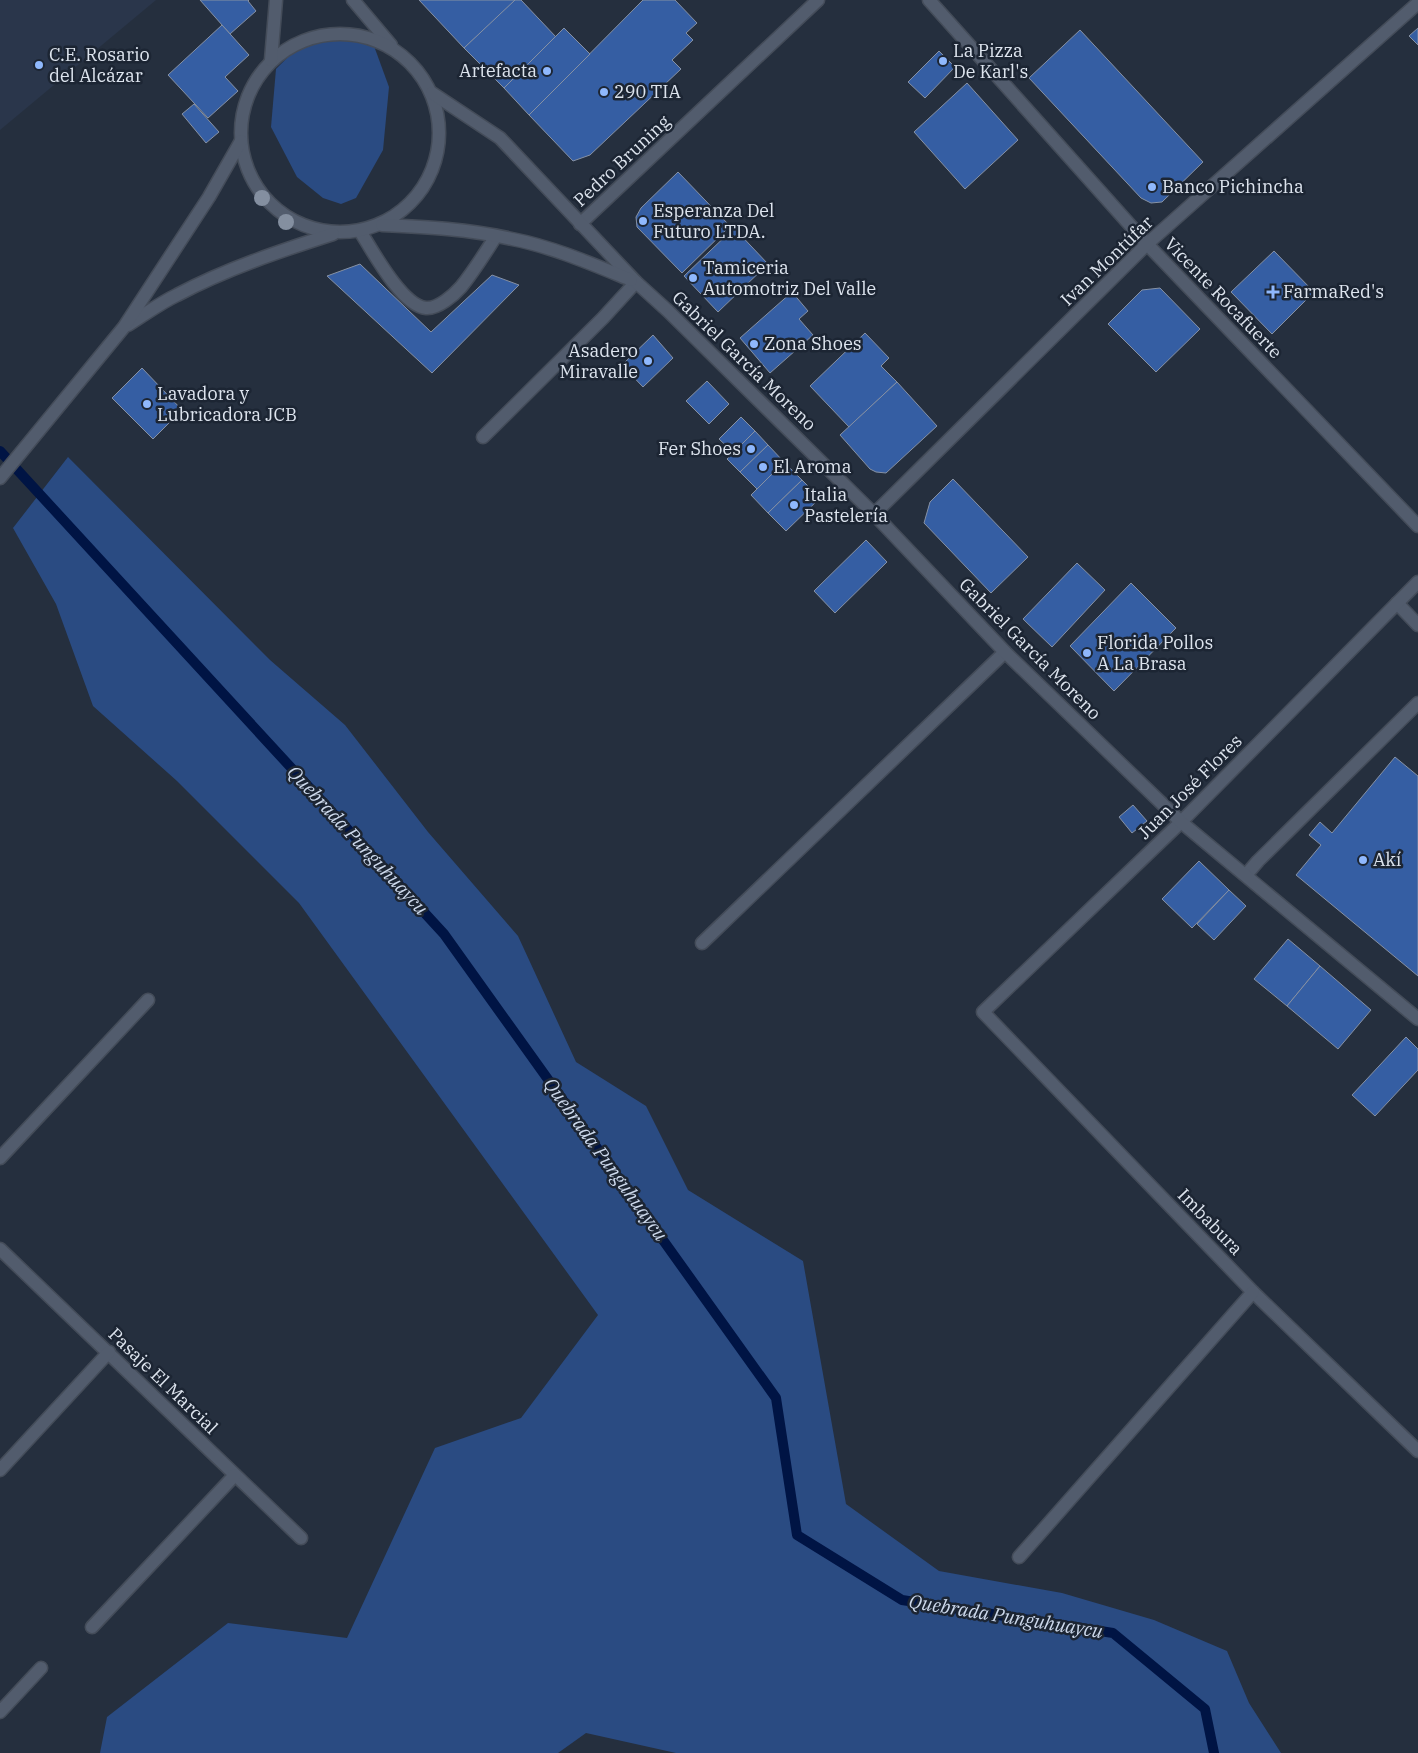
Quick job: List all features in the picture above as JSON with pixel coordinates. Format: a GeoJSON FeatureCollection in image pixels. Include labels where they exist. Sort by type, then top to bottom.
{"type":"FeatureCollection","features":[{"type":"Feature","properties":{"kind":"street"},"geometry":{"type":"LineString","coordinates":[[271,60],[276,0]]}},
{"type":"Feature","properties":{"kind":"street"},"geometry":{"type":"LineString","coordinates":[[124,327],[176,295],[283,250],[338,233],[360,231],[382,225],[413,201],[434,168],[440,131],[432,93],[416,67],[392,47],[353,0]]}},
{"type":"Feature","properties":{"kind":"street","name":"Pedro Bruning"},"geometry":{"type":"LineString","coordinates":[[580,224],[818,0]]}},
{"type":"Feature","properties":{"kind":"street","name":"Vicente Rocafuerte"},"geometry":{"type":"LineString","coordinates":[[928,0],[1147,244],[1418,526]]}},
{"type":"Feature","properties":{"kind":"street","name":"Ivan Montúfar"},"geometry":{"type":"LineString","coordinates":[[874,514],[1147,244],[1418,2]]}},
{"type":"Feature","properties":{"kind":"street"},"geometry":{"type":"LineString","coordinates":[[338,233],[316,230],[292,221],[273,206],[257,187],[246,165],[241,141],[243,112],[254,84],[271,60],[287,48],[305,39],[324,34],[344,33],[365,36],[392,47]]}},
{"type":"Feature","properties":{"kind":"street","name":"Gabriel García Moreno"},"geometry":{"type":"LineString","coordinates":[[432,93],[500,138],[636,282],[668,311],[874,514],[1005,652],[1181,822],[1418,1019]]}},
{"type":"Feature","properties":{"kind":"street"},"geometry":{"type":"LineString","coordinates":[[0,478],[124,327],[209,197],[241,141]]}},
{"type":"Feature","properties":{"kind":"street","name":"Gabriel García Moreno"},"geometry":{"type":"LineString","coordinates":[[382,225],[448,228],[513,239],[575,256],[636,282]]}},
{"type":"Feature","properties":{"kind":"street"},"geometry":{"type":"LineString","coordinates":[[360,231],[392,282],[414,303],[426,308],[436,306],[461,287],[496,236]]}},
{"type":"Feature","properties":{"kind":"street"},"geometry":{"type":"LineString","coordinates":[[483,437],[603,318],[636,282]]}},
{"type":"Feature","properties":{"kind":"street","name":"Juan José Flores"},"geometry":{"type":"LineString","coordinates":[[983,1012],[1181,822],[1418,582]]}},
{"type":"Feature","properties":{"kind":"street"},"geometry":{"type":"LineString","coordinates":[[1397,603],[1418,625]]}},
{"type":"Feature","properties":{"kind":"street"},"geometry":{"type":"LineString","coordinates":[[702,943],[1005,652]]}},
{"type":"Feature","properties":{"kind":"street"},"geometry":{"type":"LineString","coordinates":[[1246,875],[1418,703]]}},
{"type":"Feature","properties":{"kind":"street"},"geometry":{"type":"LineString","coordinates":[[0,1158],[148,1000]]}},
{"type":"Feature","properties":{"kind":"street","name":"Imbabura"},"geometry":{"type":"LineString","coordinates":[[983,1012],[1253,1292],[1418,1451]]}},
{"type":"Feature","properties":{"kind":"street","name":"Pasaje El Marcial"},"geometry":{"type":"LineString","coordinates":[[0,1249],[301,1538]]}},
{"type":"Feature","properties":{"kind":"street"},"geometry":{"type":"LineString","coordinates":[[1019,1557],[1253,1292]]}},
{"type":"Feature","properties":{"kind":"street"},"geometry":{"type":"LineString","coordinates":[[0,1470],[109,1352]]}},
{"type":"Feature","properties":{"kind":"street"},"geometry":{"type":"LineString","coordinates":[[92,1627],[235,1475]]}},
{"type":"Feature","properties":{"kind":"street"},"geometry":{"type":"LineString","coordinates":[[0,1712],[41,1668]]}},
{"type":"Feature","properties":{"kind":"shaded area","name":"C.E. Rosario del Alcázar"},"geometry":{"type":"Polygon","coordinates":[[[0,0],[156,0],[0,130],[0,0]]]}},
{"type":"Feature","properties":{"kind":"shaded area"},"geometry":{"type":"Polygon","coordinates":[[[343,32],[374,46],[389,87],[383,150],[356,198],[341,204],[323,198],[297,177],[271,127],[276,69],[309,36],[343,32]]]}},
{"type":"Feature","properties":{"kind":"shaded area"},"geometry":{"type":"Polygon","coordinates":[[[68,457],[270,660],[345,725],[428,832],[518,936],[576,1062],[646,1106],[688,1190],[803,1261],[846,1504],[939,1571],[1062,1593],[1154,1620],[1227,1651],[1249,1703],[1281,1753],[676,1753],[586,1733],[558,1753],[100,1753],[107,1717],[228,1623],[347,1638],[435,1448],[521,1418],[598,1315],[299,903],[177,781],[93,706],[56,604],[13,528],[68,457]]]}},
{"type":"Feature","properties":{"kind":"building"},"geometry":{"type":"Polygon","coordinates":[[[200,0],[249,0],[256,11],[230,34],[200,0]]]}},
{"type":"Feature","properties":{"kind":"building"},"geometry":{"type":"Polygon","coordinates":[[[419,0],[514,0],[515,1],[464,48],[419,0]]]}},
{"type":"Feature","properties":{"kind":"building"},"geometry":{"type":"Polygon","coordinates":[[[515,0],[521,0],[556,37],[504,88],[464,48],[515,0]]]}},
{"type":"Feature","properties":{"kind":"building","name":"290 TIA"},"geometry":{"type":"Polygon","coordinates":[[[643,0],[675,0],[697,23],[686,33],[693,40],[672,60],[681,69],[590,155],[573,161],[529,115],[643,0]]]}},
{"type":"Feature","properties":{"kind":"building"},"geometry":{"type":"Polygon","coordinates":[[[222,25],[249,55],[225,77],[238,91],[208,118],[168,75],[222,25]]]}},
{"type":"Feature","properties":{"kind":"building","name":"Artefacta"},"geometry":{"type":"Polygon","coordinates":[[[564,28],[590,54],[529,115],[504,88],[564,28]]]}},
{"type":"Feature","properties":{"kind":"building"},"geometry":{"type":"Polygon","coordinates":[[[1418,28],[1418,45],[1409,36],[1418,28]]]}},
{"type":"Feature","properties":{"kind":"building"},"geometry":{"type":"Polygon","coordinates":[[[1080,30],[1203,162],[1162,202],[1151,203],[1141,198],[1029,78],[1080,30]]]}},
{"type":"Feature","properties":{"kind":"building"},"geometry":{"type":"Polygon","coordinates":[[[939,51],[955,67],[925,98],[908,82],[939,51]]]}},
{"type":"Feature","properties":{"kind":"building"},"geometry":{"type":"Polygon","coordinates":[[[967,83],[1018,140],[965,189],[914,132],[967,83]]]}},
{"type":"Feature","properties":{"kind":"building"},"geometry":{"type":"Polygon","coordinates":[[[194,104],[219,132],[206,143],[182,114],[194,104]]]}},
{"type":"Feature","properties":{"kind":"building"},"geometry":{"type":"Polygon","coordinates":[[[678,172],[730,226],[682,273],[637,227],[636,217],[641,208],[678,172]]]}},
{"type":"Feature","properties":{"kind":"building"},"geometry":{"type":"Polygon","coordinates":[[[734,228],[768,264],[718,312],[684,276],[734,228]]]}},
{"type":"Feature","properties":{"kind":"building","name":"FarmaRed's"},"geometry":{"type":"Polygon","coordinates":[[[1274,251],[1314,292],[1272,334],[1231,292],[1274,251]]]}},
{"type":"Feature","properties":{"kind":"building"},"geometry":{"type":"Polygon","coordinates":[[[360,264],[431,332],[492,275],[519,285],[432,373],[327,276],[360,264]]]}},
{"type":"Feature","properties":{"kind":"building"},"geometry":{"type":"Polygon","coordinates":[[[1160,288],[1200,329],[1156,372],[1108,324],[1142,290],[1160,288]]]}},
{"type":"Feature","properties":{"kind":"building"},"geometry":{"type":"Polygon","coordinates":[[[792,292],[808,311],[799,319],[813,335],[770,373],[740,338],[792,292]]]}},
{"type":"Feature","properties":{"kind":"building"},"geometry":{"type":"Polygon","coordinates":[[[865,333],[889,358],[881,366],[897,382],[849,427],[810,386],[865,333]]]}},
{"type":"Feature","properties":{"kind":"building","name":"Asadero Miravalle"},"geometry":{"type":"Polygon","coordinates":[[[653,335],[673,358],[643,387],[622,365],[653,335]]]}},
{"type":"Feature","properties":{"kind":"building","name":"Lavadora y Lubricadora JCB"},"geometry":{"type":"Polygon","coordinates":[[[142,368],[182,410],[153,439],[112,398],[142,368]]]}},
{"type":"Feature","properties":{"kind":"building"},"geometry":{"type":"Polygon","coordinates":[[[707,381],[729,404],[709,424],[686,401],[707,381]]]}},
{"type":"Feature","properties":{"kind":"building"},"geometry":{"type":"Polygon","coordinates":[[[897,382],[937,426],[886,473],[876,472],[870,469],[840,435],[897,382]]]}},
{"type":"Feature","properties":{"kind":"building"},"geometry":{"type":"Polygon","coordinates":[[[741,417],[755,431],[734,453],[719,439],[741,417]]]}},
{"type":"Feature","properties":{"kind":"building","name":"Fer Shoes"},"geometry":{"type":"Polygon","coordinates":[[[755,431],[768,445],[740,472],[727,459],[755,431]]]}},
{"type":"Feature","properties":{"kind":"building","name":"El Aroma"},"geometry":{"type":"Polygon","coordinates":[[[768,445],[784,462],[757,489],[740,472],[768,445]]]}},
{"type":"Feature","properties":{"kind":"building"},"geometry":{"type":"Polygon","coordinates":[[[784,462],[802,480],[768,513],[751,495],[784,462]]]}},
{"type":"Feature","properties":{"kind":"building"},"geometry":{"type":"Polygon","coordinates":[[[953,479],[1028,557],[991,593],[924,523],[930,502],[953,479]]]}},
{"type":"Feature","properties":{"kind":"building","name":"Italia Pastelería"},"geometry":{"type":"Polygon","coordinates":[[[802,480],[820,498],[786,531],[768,513],[802,480]]]}},
{"type":"Feature","properties":{"kind":"building"},"geometry":{"type":"Polygon","coordinates":[[[866,540],[887,562],[835,613],[814,591],[866,540]]]}},
{"type":"Feature","properties":{"kind":"building"},"geometry":{"type":"Polygon","coordinates":[[[1077,563],[1105,590],[1052,647],[1023,619],[1077,563]]]}},
{"type":"Feature","properties":{"kind":"building"},"geometry":{"type":"Polygon","coordinates":[[[1131,583],[1176,628],[1114,691],[1070,646],[1131,583]]]}},
{"type":"Feature","properties":{"kind":"building","name":"Akí"},"geometry":{"type":"Polygon","coordinates":[[[1395,757],[1418,776],[1418,976],[1296,875],[1321,845],[1309,835],[1320,822],[1332,833],[1395,757]]]}},
{"type":"Feature","properties":{"kind":"building"},"geometry":{"type":"Polygon","coordinates":[[[1133,805],[1147,821],[1132,833],[1119,817],[1133,805]]]}},
{"type":"Feature","properties":{"kind":"building"},"geometry":{"type":"Polygon","coordinates":[[[1199,861],[1229,890],[1192,928],[1162,899],[1199,861]]]}},
{"type":"Feature","properties":{"kind":"building"},"geometry":{"type":"Polygon","coordinates":[[[1229,890],[1246,906],[1214,940],[1197,924],[1229,890]]]}},
{"type":"Feature","properties":{"kind":"building"},"geometry":{"type":"Polygon","coordinates":[[[1288,939],[1320,966],[1287,1006],[1254,979],[1288,939]]]}},
{"type":"Feature","properties":{"kind":"building"},"geometry":{"type":"Polygon","coordinates":[[[1320,966],[1371,1010],[1338,1049],[1287,1006],[1320,966]]]}},
{"type":"Feature","properties":{"kind":"building"},"geometry":{"type":"Polygon","coordinates":[[[1406,1037],[1418,1049],[1418,1070],[1375,1116],[1352,1095],[1406,1037]]]}},
{"type":"Feature","properties":{"kind":"waterway","name":"Quebrada Punguhuaycu"},"geometry":{"type":"LineString","coordinates":[[0,451],[444,934],[776,1398],[797,1535],[902,1600],[1113,1633],[1205,1709],[1214,1753]]}},
{"type":"Feature","properties":{"kind":"place","name":"La Pizza De Karl's"},"geometry":{"type":"Point","coordinates":[943,61]}},
{"type":"Feature","properties":{"kind":"place","name":"C.E. Rosario del Alcázar"},"geometry":{"type":"Point","coordinates":[39,65]}},
{"type":"Feature","properties":{"kind":"place","name":"Artefacta"},"geometry":{"type":"Point","coordinates":[547,71]}},
{"type":"Feature","properties":{"kind":"place","name":"290 TIA"},"geometry":{"type":"Point","coordinates":[604,92]}},
{"type":"Feature","properties":{"kind":"place","name":"Banco Pichincha"},"geometry":{"type":"Point","coordinates":[1152,187]}},
{"type":"Feature","properties":{"kind":"place","name":"Esperanza Del Futuro LTDA."},"geometry":{"type":"Point","coordinates":[643,221]}},
{"type":"Feature","properties":{"kind":"place","name":"Tamiceria Automotriz Del Valle"},"geometry":{"type":"Point","coordinates":[693,278]}},
{"type":"Feature","properties":{"kind":"place","name":"FarmaRed's"},"geometry":{"type":"Point","coordinates":[1273,292]}},
{"type":"Feature","properties":{"kind":"place","name":"Zona Shoes"},"geometry":{"type":"Point","coordinates":[754,344]}},
{"type":"Feature","properties":{"kind":"place","name":"Asadero Miravalle"},"geometry":{"type":"Point","coordinates":[648,361]}},
{"type":"Feature","properties":{"kind":"place","name":"Lavadora y Lubricadora JCB"},"geometry":{"type":"Point","coordinates":[147,404]}},
{"type":"Feature","properties":{"kind":"place","name":"Fer Shoes"},"geometry":{"type":"Point","coordinates":[751,449]}},
{"type":"Feature","properties":{"kind":"place","name":"El Aroma"},"geometry":{"type":"Point","coordinates":[763,467]}},
{"type":"Feature","properties":{"kind":"place","name":"Italia Pastelería"},"geometry":{"type":"Point","coordinates":[794,505]}},
{"type":"Feature","properties":{"kind":"place","name":"Florida Pollos A La Brasa"},"geometry":{"type":"Point","coordinates":[1087,653]}},
{"type":"Feature","properties":{"kind":"place","name":"Akí"},"geometry":{"type":"Point","coordinates":[1363,860]}}]}
